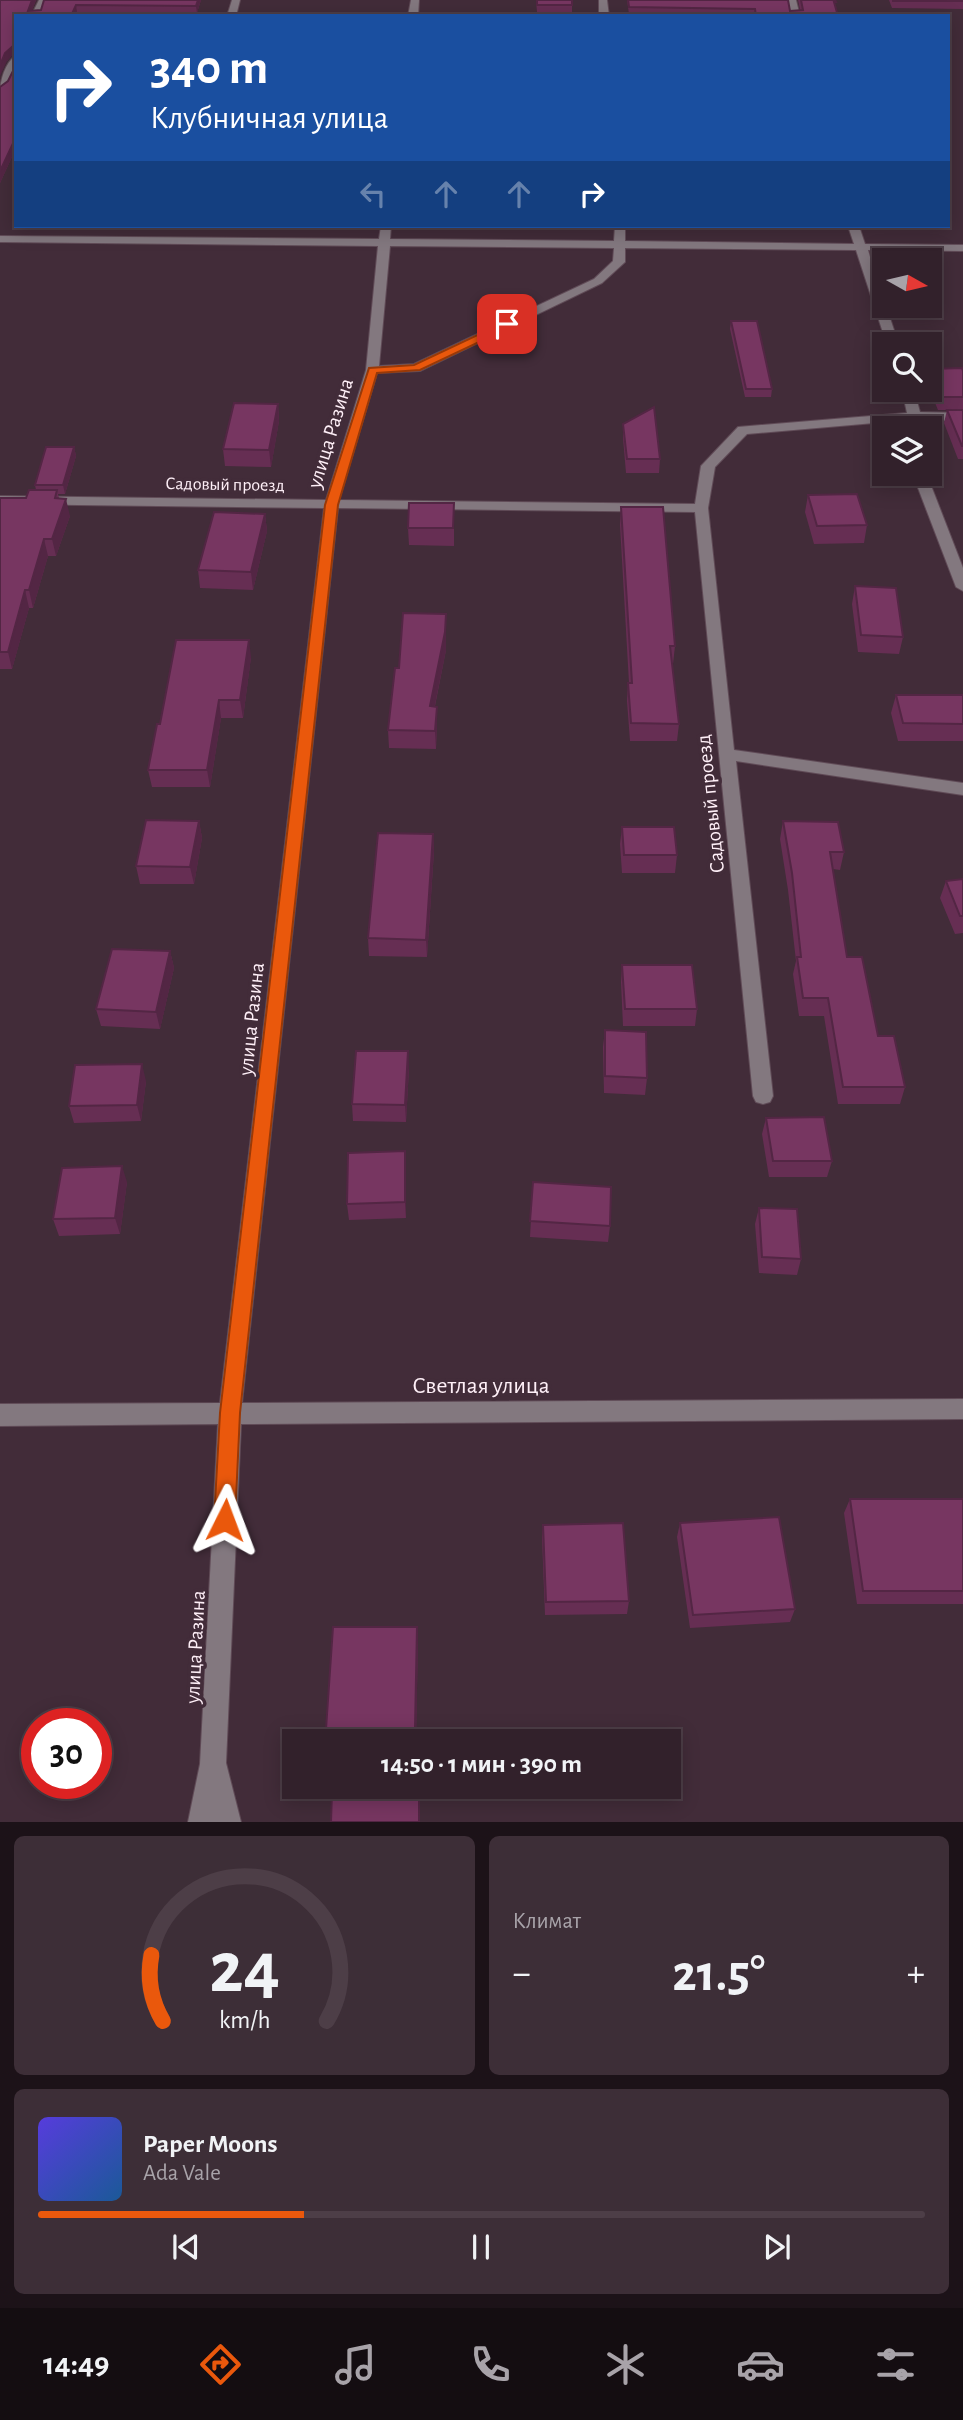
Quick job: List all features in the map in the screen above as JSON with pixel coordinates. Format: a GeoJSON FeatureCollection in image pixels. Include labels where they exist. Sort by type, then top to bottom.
{"type":"FeatureCollection","features":[{"type":"Feature","properties":{"kind":"street"},"geometry":{"type":"LineString","coordinates":[[0,91],[14,62]]}},
{"type":"Feature","properties":{"kind":"street"},"geometry":{"type":"LineString","coordinates":[[163,241],[167,228]]}},
{"type":"Feature","properties":{"kind":"street"},"geometry":{"type":"LineString","coordinates":[[373,370],[416,368],[598,281],[620,261],[620,228]]}},
{"type":"Feature","properties":{"kind":"street"},"geometry":{"type":"LineString","coordinates":[[855,228],[889,332]]}},
{"type":"Feature","properties":{"kind":"street"},"geometry":{"type":"LineString","coordinates":[[0,239],[163,241],[385,234],[621,244],[963,248]]}},
{"type":"Feature","properties":{"kind":"street","name":"улица Разина"},"geometry":{"type":"LineString","coordinates":[[228,1822],[212,1763],[230,1413],[331,505],[373,370],[385,234]]}},
{"type":"Feature","properties":{"kind":"street","name":"Садовый проезд"},"geometry":{"type":"LineString","coordinates":[[942,419],[963,417]]}},
{"type":"Feature","properties":{"kind":"street","name":"Садовый проезд"},"geometry":{"type":"LineString","coordinates":[[763,1096],[701,508],[708,466],[743,430],[872,424]]}},
{"type":"Feature","properties":{"kind":"street"},"geometry":{"type":"LineString","coordinates":[[925,486],[963,587]]}},
{"type":"Feature","properties":{"kind":"street","name":"Садовый проезд"},"geometry":{"type":"LineString","coordinates":[[0,500],[701,508]]}},
{"type":"Feature","properties":{"kind":"street"},"geometry":{"type":"LineString","coordinates":[[727,754],[963,789]]}},
{"type":"Feature","properties":{"kind":"street","name":"Светлая улица"},"geometry":{"type":"LineString","coordinates":[[0,1415],[963,1409]]}},
{"type":"Feature","properties":{"kind":"street"},"geometry":{"type":"LineString","coordinates":[[201,1822],[212,1763]]}},
{"type":"Feature","properties":{"kind":"building"},"geometry":{"type":"Polygon","coordinates":[[[0,0],[32,0],[28,11],[41,10],[44,0],[198,0],[196,6],[76,5],[72,14],[14,14],[14,46],[5,53],[0,65],[0,0]]]}},
{"type":"Feature","properties":{"kind":"building"},"geometry":{"type":"Polygon","coordinates":[[[537,0],[572,0],[572,5],[537,5],[537,0]]]}},
{"type":"Feature","properties":{"kind":"building"},"geometry":{"type":"Polygon","coordinates":[[[628,0],[788,0],[790,11],[803,10],[801,0],[835,0],[837,14],[756,14],[755,9],[629,7],[628,0]]]}},
{"type":"Feature","properties":{"kind":"building"},"geometry":{"type":"Polygon","coordinates":[[[963,0],[963,1],[893,1],[963,0]]]}},
{"type":"Feature","properties":{"kind":"building"},"geometry":{"type":"Polygon","coordinates":[[[14,65],[14,141],[0,171],[0,87],[8,81],[14,65]]]}},
{"type":"Feature","properties":{"kind":"building"},"geometry":{"type":"Polygon","coordinates":[[[731,321],[757,321],[772,389],[746,389],[731,321]]]}},
{"type":"Feature","properties":{"kind":"building"},"geometry":{"type":"Polygon","coordinates":[[[962,368],[963,397],[942,397],[942,369],[962,368]]]}},
{"type":"Feature","properties":{"kind":"building"},"geometry":{"type":"Polygon","coordinates":[[[234,403],[278,404],[269,450],[223,449],[234,403]]]}},
{"type":"Feature","properties":{"kind":"building"},"geometry":{"type":"Polygon","coordinates":[[[654,407],[660,459],[627,459],[623,424],[654,407]]]}},
{"type":"Feature","properties":{"kind":"building"},"geometry":{"type":"Polygon","coordinates":[[[947,410],[963,410],[963,446],[962,446],[947,410]]]}},
{"type":"Feature","properties":{"kind":"building"},"geometry":{"type":"Polygon","coordinates":[[[46,447],[74,447],[63,485],[35,485],[46,447]]]}},
{"type":"Feature","properties":{"kind":"building"},"geometry":{"type":"Polygon","coordinates":[[[29,490],[57,490],[55,498],[66,499],[52,539],[44,539],[29,590],[25,590],[8,652],[0,652],[0,498],[26,498],[29,490]]]}},
{"type":"Feature","properties":{"kind":"building"},"geometry":{"type":"Polygon","coordinates":[[[857,494],[867,525],[817,526],[808,495],[857,494]]]}},
{"type":"Feature","properties":{"kind":"building"},"geometry":{"type":"Polygon","coordinates":[[[409,503],[454,503],[453,528],[408,528],[409,503]]]}},
{"type":"Feature","properties":{"kind":"building"},"geometry":{"type":"Polygon","coordinates":[[[621,507],[663,507],[675,646],[670,646],[679,724],[631,723],[628,683],[632,683],[621,507]]]}},
{"type":"Feature","properties":{"kind":"building"},"geometry":{"type":"Polygon","coordinates":[[[214,512],[265,514],[251,572],[198,570],[214,512]]]}},
{"type":"Feature","properties":{"kind":"building"},"geometry":{"type":"Polygon","coordinates":[[[855,586],[896,588],[903,637],[861,635],[855,586]]]}},
{"type":"Feature","properties":{"kind":"building"},"geometry":{"type":"Polygon","coordinates":[[[403,613],[446,614],[430,706],[437,707],[435,731],[388,730],[395,668],[399,668],[403,613]]]}},
{"type":"Feature","properties":{"kind":"building"},"geometry":{"type":"Polygon","coordinates":[[[176,640],[249,640],[240,700],[219,700],[207,770],[148,770],[176,640]]]}},
{"type":"Feature","properties":{"kind":"building"},"geometry":{"type":"Polygon","coordinates":[[[896,695],[963,695],[963,724],[903,723],[896,695]]]}},
{"type":"Feature","properties":{"kind":"building"},"geometry":{"type":"Polygon","coordinates":[[[146,820],[199,821],[190,867],[136,866],[146,820]]]}},
{"type":"Feature","properties":{"kind":"building"},"geometry":{"type":"Polygon","coordinates":[[[783,821],[838,822],[844,852],[830,852],[847,957],[862,957],[878,1036],[894,1036],[905,1087],[843,1087],[828,998],[803,998],[797,957],[801,957],[792,873],[783,821]]]}},
{"type":"Feature","properties":{"kind":"building"},"geometry":{"type":"Polygon","coordinates":[[[622,827],[674,827],[677,855],[624,855],[622,827]]]}},
{"type":"Feature","properties":{"kind":"building"},"geometry":{"type":"Polygon","coordinates":[[[378,833],[433,834],[426,940],[368,938],[378,833]]]}},
{"type":"Feature","properties":{"kind":"building"},"geometry":{"type":"Polygon","coordinates":[[[963,879],[963,916],[960,916],[946,881],[963,879]]]}},
{"type":"Feature","properties":{"kind":"building"},"geometry":{"type":"Polygon","coordinates":[[[112,949],[170,951],[156,1012],[96,1009],[112,949]]]}},
{"type":"Feature","properties":{"kind":"building"},"geometry":{"type":"Polygon","coordinates":[[[622,965],[692,965],[697,1009],[625,1009],[622,965]]]}},
{"type":"Feature","properties":{"kind":"building"},"geometry":{"type":"Polygon","coordinates":[[[605,1030],[646,1032],[647,1078],[605,1076],[605,1030]]]}},
{"type":"Feature","properties":{"kind":"building"},"geometry":{"type":"Polygon","coordinates":[[[356,1051],[408,1051],[405,1105],[352,1104],[356,1051]]]}},
{"type":"Feature","properties":{"kind":"building"},"geometry":{"type":"Polygon","coordinates":[[[142,1064],[137,1105],[69,1106],[75,1065],[142,1064]]]}},
{"type":"Feature","properties":{"kind":"building"},"geometry":{"type":"Polygon","coordinates":[[[824,1117],[832,1161],[773,1161],[766,1118],[824,1117]]]}},
{"type":"Feature","properties":{"kind":"building"},"geometry":{"type":"Polygon","coordinates":[[[405,1151],[405,1202],[347,1204],[348,1153],[405,1151]]]}},
{"type":"Feature","properties":{"kind":"building"},"geometry":{"type":"Polygon","coordinates":[[[122,1166],[115,1218],[53,1219],[62,1168],[122,1166]]]}},
{"type":"Feature","properties":{"kind":"building"},"geometry":{"type":"Polygon","coordinates":[[[533,1182],[611,1187],[610,1226],[530,1221],[533,1182]]]}},
{"type":"Feature","properties":{"kind":"building"},"geometry":{"type":"Polygon","coordinates":[[[759,1208],[797,1209],[801,1259],[762,1257],[759,1208]]]}},
{"type":"Feature","properties":{"kind":"building"},"geometry":{"type":"Polygon","coordinates":[[[850,1499],[963,1499],[963,1591],[863,1591],[850,1499]]]}},
{"type":"Feature","properties":{"kind":"building"},"geometry":{"type":"Polygon","coordinates":[[[779,1517],[795,1609],[693,1615],[680,1523],[779,1517]]]}},
{"type":"Feature","properties":{"kind":"building"},"geometry":{"type":"Polygon","coordinates":[[[623,1523],[629,1601],[546,1602],[543,1525],[623,1523]]]}},
{"type":"Feature","properties":{"kind":"building"},"geometry":{"type":"Polygon","coordinates":[[[333,1627],[417,1627],[415,1728],[326,1729],[333,1627]]]}},
{"type":"Feature","properties":{"kind":"building"},"geometry":{"type":"Polygon","coordinates":[[[332,1799],[419,1799],[419,1822],[331,1822],[332,1799]]]}},
{"type":"Feature","properties":{"kind":"route"},"geometry":{"type":"LineString","coordinates":[[225,1520],[230,1413],[331,505],[373,370],[416,368],[507,324]]}}]}
